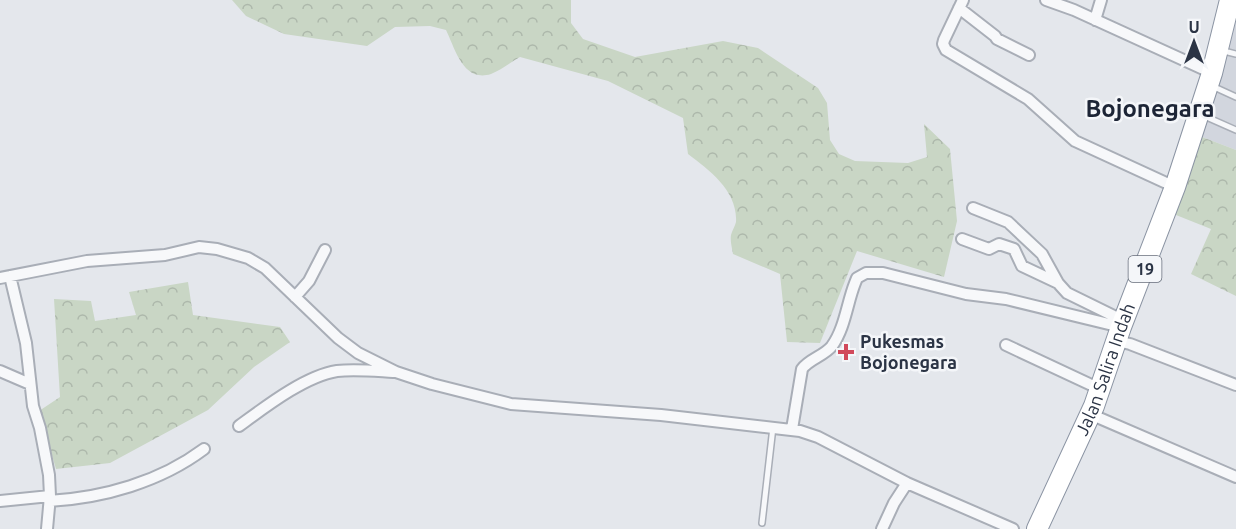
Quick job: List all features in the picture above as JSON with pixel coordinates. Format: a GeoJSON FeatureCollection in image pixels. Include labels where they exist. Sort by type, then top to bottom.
{"type":"FeatureCollection","features":[{"type":"Feature","properties":{"kind":"highway","name":"Jalan Salira Indah"},"geometry":{"type":"LineString","coordinates":[[1037,529],[1100,389],[1175,186],[1210,79],[1227,52],[1230,0]]}},
{"type":"Feature","properties":{"kind":"street"},"geometry":{"type":"LineString","coordinates":[[1095,20],[1101,0]]}},
{"type":"Feature","properties":{"kind":"street"},"geometry":{"type":"LineString","coordinates":[[1051,1],[1095,20],[1210,79]]}},
{"type":"Feature","properties":{"kind":"street"},"geometry":{"type":"LineString","coordinates":[[1029,55],[997,39],[961,4],[943,42],[946,50],[952,55],[1028,99],[1075,141],[1175,186]]}},
{"type":"Feature","properties":{"kind":"street"},"geometry":{"type":"LineString","coordinates":[[973,207],[1008,222],[1042,254],[1058,283],[1067,293],[1120,330],[1130,344],[1236,385]]}},
{"type":"Feature","properties":{"kind":"street"},"geometry":{"type":"LineString","coordinates":[[962,239],[989,249],[999,244],[1006,245],[1016,252],[1022,266],[1058,283]]}},
{"type":"Feature","properties":{"kind":"street"},"geometry":{"type":"LineString","coordinates":[[47,529],[49,499],[45,452],[33,406],[26,343],[5,277],[87,261],[165,255],[205,247],[252,260],[265,268],[338,338],[358,353],[396,372],[432,384],[511,404],[661,415],[792,429],[824,440],[908,483],[1012,529]]}},
{"type":"Feature","properties":{"kind":"street"},"geometry":{"type":"LineString","coordinates":[[295,297],[309,281],[325,250]]}},
{"type":"Feature","properties":{"kind":"street"},"geometry":{"type":"LineString","coordinates":[[792,429],[802,369],[825,352],[837,339],[857,278],[866,273],[883,273],[969,294],[1006,299],[1120,330]]}},
{"type":"Feature","properties":{"kind":"street"},"geometry":{"type":"LineString","coordinates":[[1006,345],[1100,389]]}},
{"type":"Feature","properties":{"kind":"street"},"geometry":{"type":"LineString","coordinates":[[0,371],[30,384]]}},
{"type":"Feature","properties":{"kind":"street"},"geometry":{"type":"LineString","coordinates":[[239,426],[292,389],[329,373],[396,372]]}},
{"type":"Feature","properties":{"kind":"street"},"geometry":{"type":"LineString","coordinates":[[1090,414],[1236,477]]}},
{"type":"Feature","properties":{"kind":"street"},"geometry":{"type":"LineString","coordinates":[[0,501],[99,496],[176,467],[204,449]]}},
{"type":"Feature","properties":{"kind":"street"},"geometry":{"type":"LineString","coordinates":[[882,529],[894,503],[908,483]]}},
{"type":"Feature","properties":{"kind":"lane"},"geometry":{"type":"LineString","coordinates":[[1210,79],[1236,97]]}},
{"type":"Feature","properties":{"kind":"lane"},"geometry":{"type":"LineString","coordinates":[[1198,113],[1236,130]]}},
{"type":"Feature","properties":{"kind":"lane"},"geometry":{"type":"LineString","coordinates":[[762,523],[773,427]]}},
{"type":"Feature","properties":{"kind":"shaded area"},"geometry":{"type":"Polygon","coordinates":[[[1236,5],[1236,150],[1197,135],[1236,5]]]}},
{"type":"Feature","properties":{"kind":"green space"},"geometry":{"type":"Polygon","coordinates":[[[232,0],[571,0],[571,23],[583,39],[635,57],[723,41],[758,48],[818,88],[827,103],[830,140],[839,154],[855,161],[908,163],[927,157],[924,124],[950,149],[957,221],[944,277],[857,251],[820,343],[787,342],[780,274],[733,254],[731,233],[736,222],[732,201],[721,182],[688,154],[683,118],[608,81],[520,57],[491,74],[473,73],[461,62],[446,30],[430,26],[395,27],[367,46],[284,34],[246,16],[232,0]]]}},
{"type":"Feature","properties":{"kind":"green space"},"geometry":{"type":"Polygon","coordinates":[[[1197,135],[1236,150],[1236,296],[1191,274],[1211,229],[1171,213],[1197,135]]]}},
{"type":"Feature","properties":{"kind":"green space"},"geometry":{"type":"Polygon","coordinates":[[[188,282],[193,315],[280,327],[290,342],[254,367],[208,410],[110,463],[56,469],[39,411],[60,397],[54,299],[91,301],[95,321],[136,315],[129,292],[188,282]]]}},
{"type":"Feature","properties":{"kind":"place","name":"Pukesmas Bojonegara"},"geometry":{"type":"Point","coordinates":[846,352]}},
{"type":"Feature","properties":{"kind":"district","name":"Bojonegara"},"geometry":{"type":"Point","coordinates":[1150,109]}}]}
